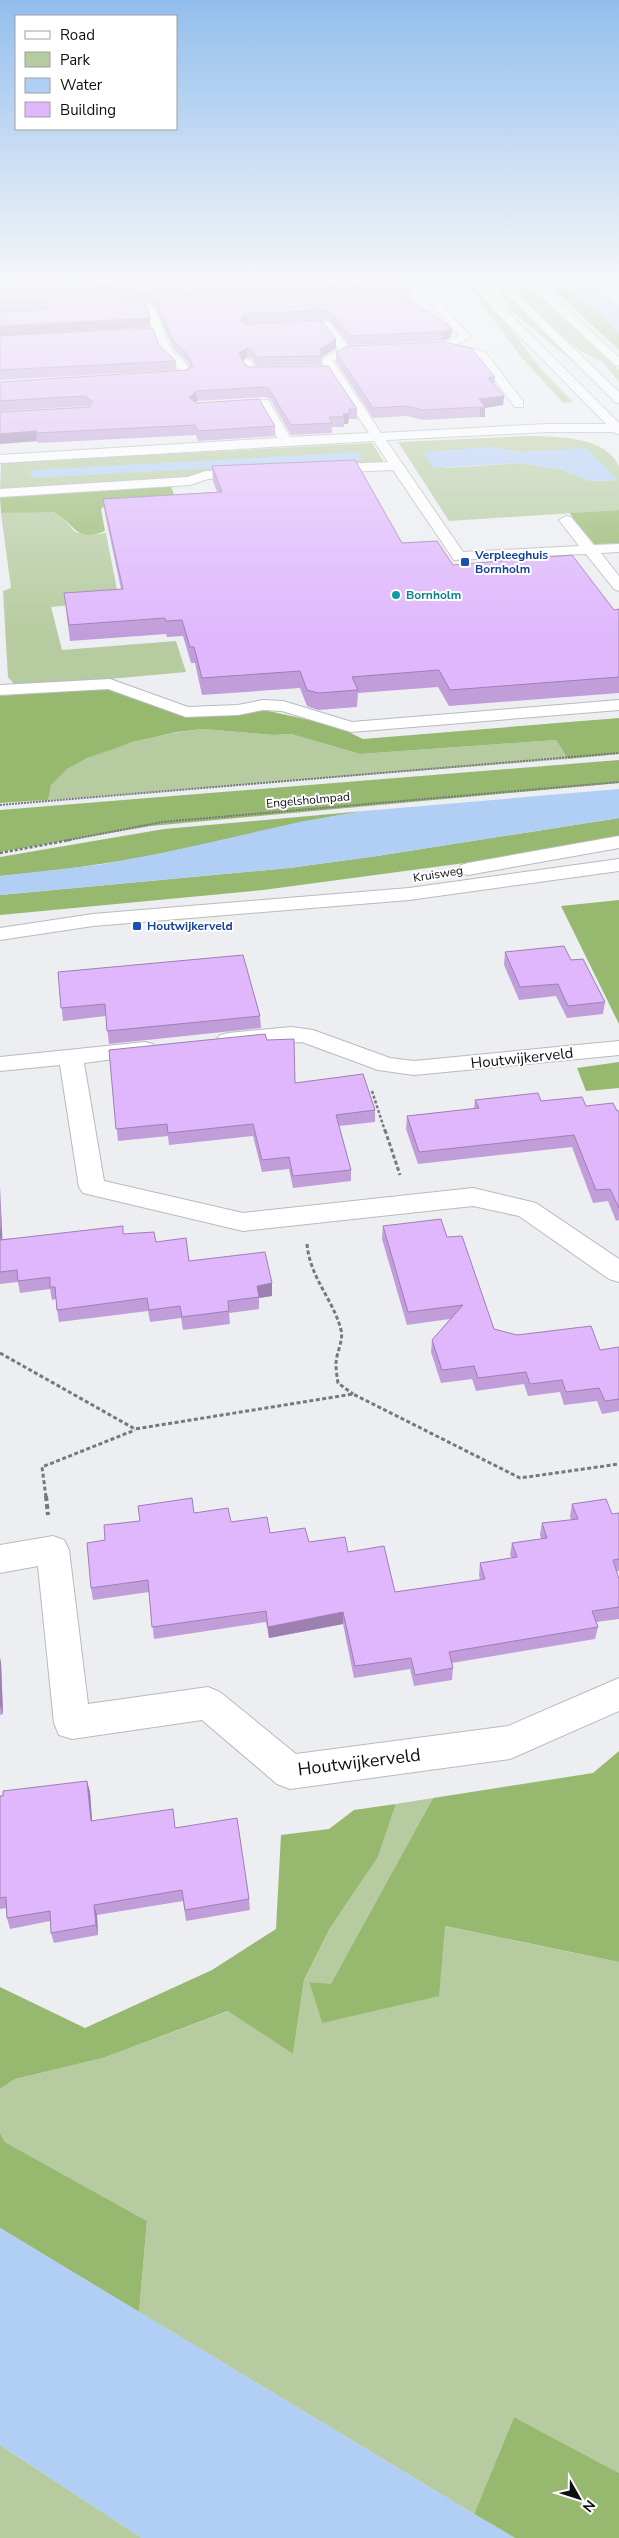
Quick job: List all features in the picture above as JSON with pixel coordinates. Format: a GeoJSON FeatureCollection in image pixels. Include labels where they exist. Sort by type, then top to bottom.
{"type":"FeatureCollection","features":[{"type":"Feature","properties":{"kind":"street"},"geometry":{"type":"LineString","coordinates":[[351,400],[379,438],[458,557],[619,548]]}},
{"type":"Feature","properties":{"kind":"street"},"geometry":{"type":"LineString","coordinates":[[516,400],[519,404]]}},
{"type":"Feature","properties":{"kind":"street"},"geometry":{"type":"LineString","coordinates":[[591,400],[617,426]]}},
{"type":"Feature","properties":{"kind":"street"},"geometry":{"type":"LineString","coordinates":[[207,406],[264,403],[287,442]]}},
{"type":"Feature","properties":{"kind":"street"},"geometry":{"type":"LineString","coordinates":[[0,458],[287,442],[356,442],[379,438],[547,428],[617,426]]}},
{"type":"Feature","properties":{"kind":"street"},"geometry":{"type":"LineString","coordinates":[[311,470],[397,466]]}},
{"type":"Feature","properties":{"kind":"street"},"geometry":{"type":"LineString","coordinates":[[0,493],[190,481],[206,475],[263,472]]}},
{"type":"Feature","properties":{"kind":"street"},"geometry":{"type":"LineString","coordinates":[[566,520],[619,586]]}},
{"type":"Feature","properties":{"kind":"street"},"geometry":{"type":"LineString","coordinates":[[0,690],[110,684],[186,712],[238,710],[263,705],[283,706],[351,727],[619,705]]}},
{"type":"Feature","properties":{"kind":"street","name":"Kruisweg"},"geometry":{"type":"LineString","coordinates":[[257,905],[341,888],[455,871],[619,842]]}},
{"type":"Feature","properties":{"kind":"street","name":"Kruisweg"},"geometry":{"type":"LineString","coordinates":[[0,934],[93,920],[257,905],[409,894],[619,865]]}},
{"type":"Feature","properties":{"kind":"street","name":"Kruisweg"},"geometry":{"type":"LineString","coordinates":[[0,922],[28,919],[93,920]]}},
{"type":"Feature","properties":{"kind":"street","name":"Houtwijkerveld"},"geometry":{"type":"LineString","coordinates":[[205,1043],[291,1034],[305,1035],[360,1057],[386,1065],[414,1068],[619,1048]]}},
{"type":"Feature","properties":{"kind":"street"},"geometry":{"type":"LineString","coordinates":[[0,1064],[166,1047]]}},
{"type":"Feature","properties":{"kind":"street"},"geometry":{"type":"LineString","coordinates":[[71,1057],[92,1187],[243,1222],[473,1197],[527,1209],[619,1272]]}},
{"type":"Feature","properties":{"kind":"street"},"geometry":{"type":"LineString","coordinates":[[0,1559],[53,1550]]}},
{"type":"Feature","properties":{"kind":"street","name":"Houtwijkerveld"},"geometry":{"type":"LineString","coordinates":[[53,1550],[72,1724],[208,1702],[290,1772],[510,1742],[619,1694]]}},
{"type":"Feature","properties":{"kind":"path"},"geometry":{"type":"LineString","coordinates":[[0,805],[619,753]]}},
{"type":"Feature","properties":{"kind":"path","name":"Engelsholmpad"},"geometry":{"type":"LineString","coordinates":[[0,853],[162,822],[619,782]]}},
{"type":"Feature","properties":{"kind":"path"},"geometry":{"type":"LineString","coordinates":[[360,1057],[410,1204]]}},
{"type":"Feature","properties":{"kind":"path"},"geometry":{"type":"LineString","coordinates":[[303,1216],[308,1256],[318,1286],[338,1318],[342,1333],[336,1363],[338,1383],[354,1394],[520,1478],[619,1464]]}},
{"type":"Feature","properties":{"kind":"path"},"geometry":{"type":"LineString","coordinates":[[0,1354],[135,1429]]}},
{"type":"Feature","properties":{"kind":"path"},"geometry":{"type":"LineString","coordinates":[[53,1550],[42,1467],[135,1429],[354,1394]]}},
{"type":"Feature","properties":{"kind":"green space"},"geometry":{"type":"Polygon","coordinates":[[[561,400],[573,402],[563,403],[561,400]]]}},
{"type":"Feature","properties":{"kind":"green space"},"geometry":{"type":"Polygon","coordinates":[[[531,436],[567,438],[593,444],[604,449],[613,457],[619,467],[619,510],[449,521],[398,442],[531,436]],[[488,447],[444,468],[520,463],[560,469],[590,481],[617,480],[518,452],[488,447]]]}},
{"type":"Feature","properties":{"kind":"green space"},"geometry":{"type":"Polygon","coordinates":[[[372,443],[386,465],[0,492],[1,463],[372,443]]]}},
{"type":"Feature","properties":{"kind":"green space"},"geometry":{"type":"Polygon","coordinates":[[[171,486],[174,495],[109,503],[101,509],[105,531],[95,534],[87,535],[80,533],[53,512],[1,513],[0,497],[171,486]]]}},
{"type":"Feature","properties":{"kind":"green space"},"geometry":{"type":"Polygon","coordinates":[[[619,510],[619,543],[590,545],[570,513],[619,510]]]}},
{"type":"Feature","properties":{"kind":"green space"},"geometry":{"type":"Polygon","coordinates":[[[53,512],[61,516],[75,532],[89,535],[106,533],[119,600],[51,607],[62,650],[176,641],[186,672],[55,684],[14,684],[8,677],[3,591],[11,588],[1,513],[53,512]]]}},
{"type":"Feature","properties":{"kind":"green space"},"geometry":{"type":"Polygon","coordinates":[[[112,687],[192,716],[264,710],[336,726],[363,739],[619,718],[619,754],[568,759],[556,740],[360,754],[291,734],[274,735],[203,729],[177,732],[133,742],[87,758],[67,769],[51,785],[48,800],[0,803],[0,696],[112,687]]]}},
{"type":"Feature","properties":{"kind":"green space"},"geometry":{"type":"Polygon","coordinates":[[[203,729],[274,735],[291,734],[360,754],[556,740],[568,759],[48,800],[51,785],[62,773],[78,762],[121,746],[166,735],[203,729]]]}},
{"type":"Feature","properties":{"kind":"green space"},"geometry":{"type":"Polygon","coordinates":[[[619,760],[619,783],[151,826],[0,852],[0,810],[619,760]]]}},
{"type":"Feature","properties":{"kind":"green space"},"geometry":{"type":"Polygon","coordinates":[[[364,811],[288,825],[143,857],[82,867],[0,876],[0,857],[164,829],[364,811]]]}},
{"type":"Feature","properties":{"kind":"green space"},"geometry":{"type":"Polygon","coordinates":[[[619,818],[619,836],[472,862],[263,890],[0,915],[0,895],[289,868],[619,818]]]}},
{"type":"Feature","properties":{"kind":"green space"},"geometry":{"type":"Polygon","coordinates":[[[619,900],[619,1024],[561,906],[619,900]]]}},
{"type":"Feature","properties":{"kind":"green space"},"geometry":{"type":"Polygon","coordinates":[[[619,1062],[619,1088],[586,1091],[577,1068],[619,1062]]]}},
{"type":"Feature","properties":{"kind":"green space"},"geometry":{"type":"Polygon","coordinates":[[[619,1751],[619,1962],[445,1926],[439,1996],[322,2023],[309,1982],[331,1984],[433,1798],[593,1773],[619,1751]]]}},
{"type":"Feature","properties":{"kind":"green space"},"geometry":{"type":"Polygon","coordinates":[[[433,1798],[331,1985],[309,1982],[322,2023],[444,1926],[619,1962],[619,2473],[514,2417],[474,2514],[139,2312],[147,2221],[5,2142],[0,2133],[0,2089],[15,2079],[103,2058],[229,2011],[293,2054],[304,1980],[330,1928],[378,1857],[396,1804],[433,1798]]]}},
{"type":"Feature","properties":{"kind":"green space"},"geometry":{"type":"Polygon","coordinates":[[[396,1804],[378,1857],[330,1928],[304,1980],[293,2054],[228,2011],[103,2058],[15,2079],[0,2089],[0,1987],[85,2028],[212,1970],[276,1929],[281,1835],[329,1829],[354,1810],[396,1804]]]}},
{"type":"Feature","properties":{"kind":"green space"},"geometry":{"type":"Polygon","coordinates":[[[0,2133],[5,2142],[147,2221],[139,2312],[0,2228],[0,2133]]]}},
{"type":"Feature","properties":{"kind":"green space"},"geometry":{"type":"Polygon","coordinates":[[[514,2417],[619,2473],[619,2538],[515,2538],[474,2514],[514,2417]]]}},
{"type":"Feature","properties":{"kind":"green space"},"geometry":{"type":"Polygon","coordinates":[[[0,2445],[142,2538],[0,2538],[0,2445]]]}},
{"type":"Feature","properties":{"kind":"water"},"geometry":{"type":"Polygon","coordinates":[[[488,447],[518,452],[586,448],[618,480],[590,481],[560,469],[520,463],[435,468],[423,452],[488,447]]]}},
{"type":"Feature","properties":{"kind":"water"},"geometry":{"type":"Polygon","coordinates":[[[359,452],[362,460],[35,478],[31,475],[31,470],[359,452]]]}},
{"type":"Feature","properties":{"kind":"water"},"geometry":{"type":"Polygon","coordinates":[[[619,789],[619,818],[289,868],[0,895],[0,876],[98,865],[163,853],[304,821],[364,811],[619,789]]]}},
{"type":"Feature","properties":{"kind":"water"},"geometry":{"type":"Polygon","coordinates":[[[0,2228],[515,2538],[142,2538],[0,2445],[0,2228]]]}},
{"type":"Feature","properties":{"kind":"building"},"geometry":{"type":"Polygon","coordinates":[[[91,400],[193,400],[197,403],[260,400],[275,426],[198,431],[195,425],[0,434],[0,412],[89,407],[93,402],[91,400]]]}},
{"type":"Feature","properties":{"kind":"building"},"geometry":{"type":"Polygon","coordinates":[[[276,400],[351,400],[357,409],[349,409],[349,414],[343,414],[344,417],[329,417],[332,423],[291,425],[276,400]]]}},
{"type":"Feature","properties":{"kind":"building"},"geometry":{"type":"Polygon","coordinates":[[[368,400],[480,400],[485,407],[423,410],[406,406],[373,408],[368,400]]]}},
{"type":"Feature","properties":{"kind":"building"},"geometry":{"type":"Polygon","coordinates":[[[355,460],[402,543],[437,541],[453,565],[572,555],[614,610],[619,609],[619,677],[450,690],[439,670],[352,677],[358,690],[318,693],[307,690],[300,671],[202,678],[194,647],[190,647],[182,620],[166,621],[165,618],[69,625],[64,593],[123,589],[103,499],[222,492],[212,466],[355,460]]]}},
{"type":"Feature","properties":{"kind":"building"},"geometry":{"type":"Polygon","coordinates":[[[564,946],[571,960],[583,959],[605,1002],[568,1006],[558,984],[520,987],[505,952],[564,946]]]}},
{"type":"Feature","properties":{"kind":"building"},"geometry":{"type":"Polygon","coordinates":[[[243,955],[260,1016],[107,1031],[105,1004],[61,1008],[58,972],[243,955]]]}},
{"type":"Feature","properties":{"kind":"building"},"geometry":{"type":"Polygon","coordinates":[[[265,1034],[267,1040],[294,1039],[295,1083],[363,1074],[375,1110],[336,1115],[351,1170],[293,1176],[289,1157],[262,1160],[253,1124],[168,1133],[167,1124],[116,1129],[109,1050],[265,1034]]]}},
{"type":"Feature","properties":{"kind":"building"},"geometry":{"type":"Polygon","coordinates":[[[538,1093],[541,1101],[582,1097],[586,1106],[613,1103],[617,1111],[619,1111],[619,1208],[610,1189],[596,1190],[574,1135],[419,1152],[407,1116],[479,1108],[475,1100],[538,1093]]]}},
{"type":"Feature","properties":{"kind":"building"},"geometry":{"type":"Polygon","coordinates":[[[441,1219],[447,1237],[462,1236],[494,1329],[517,1335],[591,1326],[600,1350],[619,1347],[619,1399],[605,1401],[599,1388],[566,1392],[562,1380],[530,1384],[526,1372],[478,1378],[474,1366],[442,1370],[432,1340],[463,1305],[408,1312],[383,1226],[441,1219]]]}},
{"type":"Feature","properties":{"kind":"building"},"geometry":{"type":"Polygon","coordinates":[[[123,1226],[123,1234],[154,1232],[156,1242],[186,1238],[189,1261],[265,1252],[272,1283],[257,1286],[259,1297],[228,1301],[229,1311],[182,1317],[180,1306],[149,1310],[147,1298],[57,1310],[55,1287],[50,1287],[50,1277],[18,1281],[17,1270],[0,1272],[0,1228],[1,1240],[123,1226]]]}},
{"type":"Feature","properties":{"kind":"building"},"geometry":{"type":"Polygon","coordinates":[[[192,1498],[194,1513],[228,1508],[231,1522],[267,1517],[270,1533],[305,1528],[309,1542],[345,1537],[348,1552],[384,1546],[395,1592],[485,1579],[480,1563],[517,1557],[512,1543],[547,1538],[542,1523],[578,1519],[572,1504],[606,1499],[612,1514],[619,1513],[619,1559],[613,1560],[619,1579],[619,1607],[592,1611],[598,1627],[449,1652],[453,1668],[415,1675],[411,1658],[355,1666],[343,1612],[268,1627],[266,1611],[152,1627],[148,1580],[91,1588],[87,1543],[105,1540],[104,1525],[140,1521],[138,1506],[192,1498]]]}},
{"type":"Feature","properties":{"kind":"building"},"geometry":{"type":"Polygon","coordinates":[[[87,1781],[91,1821],[173,1809],[175,1828],[237,1818],[249,1899],[185,1910],[182,1890],[94,1905],[96,1925],[51,1933],[50,1911],[7,1918],[6,1897],[0,1898],[0,1796],[3,1796],[3,1791],[87,1781]]]}},
{"type":"Feature","properties":{"kind":"place","name":"Verpleeghuis Bornholm"},"geometry":{"type":"Point","coordinates":[465,562]}},
{"type":"Feature","properties":{"kind":"place","name":"Bornholm"},"geometry":{"type":"Point","coordinates":[396,595]}},
{"type":"Feature","properties":{"kind":"place","name":"Houtwijkerveld"},"geometry":{"type":"Point","coordinates":[137,926]}}]}
